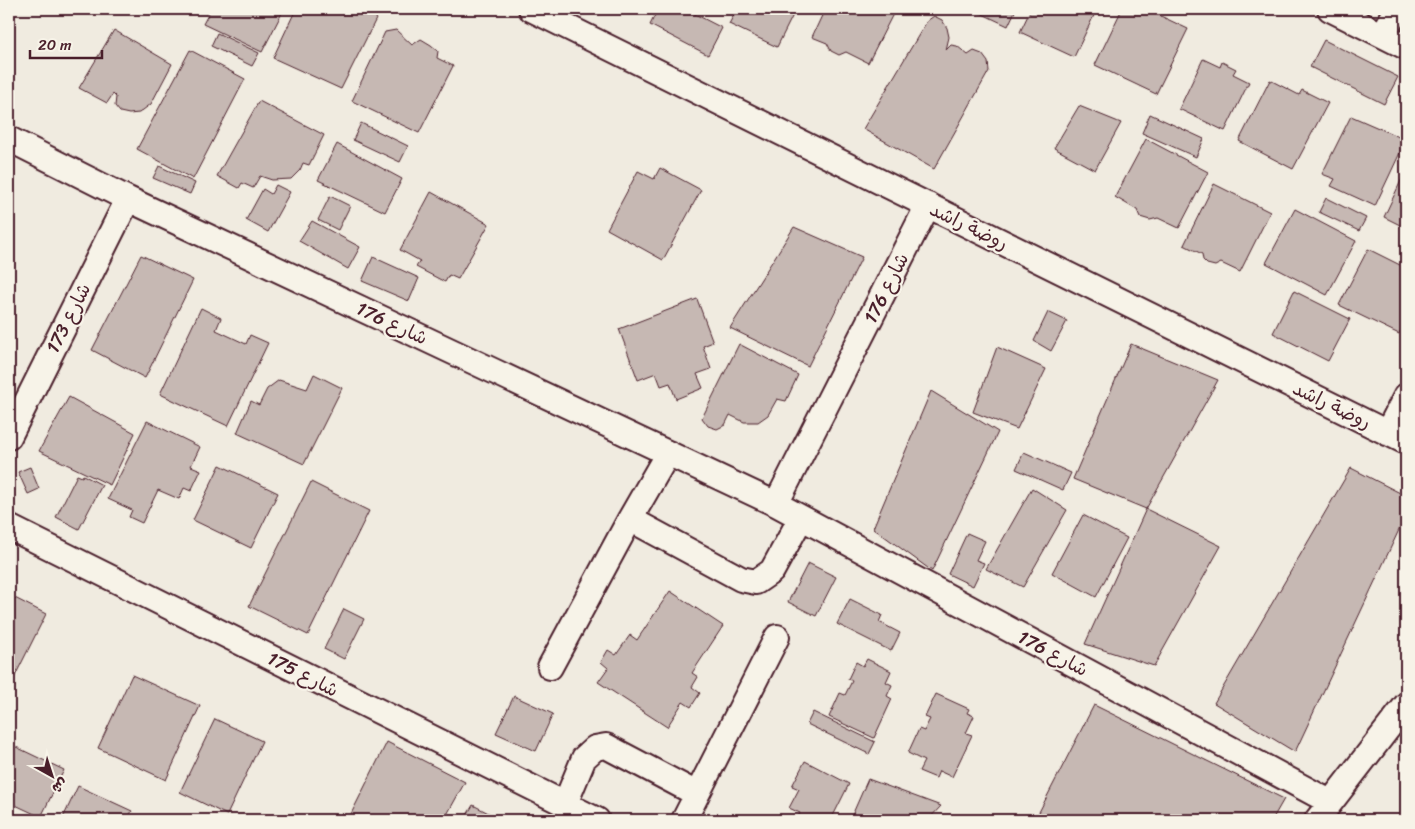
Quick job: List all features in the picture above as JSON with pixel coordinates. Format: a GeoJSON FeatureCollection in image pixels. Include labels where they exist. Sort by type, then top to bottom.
{"type":"FeatureCollection","features":[{"type":"Feature","properties":{"kind":"street","name":"روضة راشد"},"geometry":{"type":"LineString","coordinates":[[531,9],[1397,438]]}},
{"type":"Feature","properties":{"kind":"street"},"geometry":{"type":"LineString","coordinates":[[1330,9],[1406,47]]}},
{"type":"Feature","properties":{"kind":"street"},"geometry":{"type":"LineString","coordinates":[[1383,35],[1397,9]]}},
{"type":"Feature","properties":{"kind":"street","name":"شارع 176"},"geometry":{"type":"LineString","coordinates":[[9,139],[128,199],[776,504],[1324,811]]}},
{"type":"Feature","properties":{"kind":"street","name":"شارع 173"},"geometry":{"type":"LineString","coordinates":[[9,437],[128,199]]}},
{"type":"Feature","properties":{"kind":"street","name":"شارع 176"},"geometry":{"type":"LineString","coordinates":[[776,504],[928,205]]}},
{"type":"Feature","properties":{"kind":"street"},"geometry":{"type":"LineString","coordinates":[[1397,438],[1406,396]]}},
{"type":"Feature","properties":{"kind":"street"},"geometry":{"type":"LineString","coordinates":[[550,667],[668,453]]}},
{"type":"Feature","properties":{"kind":"street"},"geometry":{"type":"LineString","coordinates":[[630,519],[741,579],[756,582],[772,571],[801,518]]}},
{"type":"Feature","properties":{"kind":"street","name":"شارع 175"},"geometry":{"type":"LineString","coordinates":[[9,527],[596,820]]}},
{"type":"Feature","properties":{"kind":"street"},"geometry":{"type":"LineString","coordinates":[[684,820],[777,637]]}},
{"type":"Feature","properties":{"kind":"street"},"geometry":{"type":"LineString","coordinates":[[1324,811],[1406,705]]}},
{"type":"Feature","properties":{"kind":"street"},"geometry":{"type":"LineString","coordinates":[[565,804],[584,758],[596,748],[606,746],[697,794]]}},
{"type":"Feature","properties":{"kind":"building"},"geometry":{"type":"Polygon","coordinates":[[[211,9],[284,9],[262,52],[203,24],[211,9]]]}},
{"type":"Feature","properties":{"kind":"building"},"geometry":{"type":"Polygon","coordinates":[[[296,9],[366,9],[378,15],[341,89],[273,58],[296,9]]]}},
{"type":"Feature","properties":{"kind":"building"},"geometry":{"type":"Polygon","coordinates":[[[658,9],[685,9],[722,28],[708,55],[650,25],[658,9]]]}},
{"type":"Feature","properties":{"kind":"building"},"geometry":{"type":"Polygon","coordinates":[[[737,9],[796,9],[777,47],[729,24],[737,9]]]}},
{"type":"Feature","properties":{"kind":"building"},"geometry":{"type":"Polygon","coordinates":[[[825,9],[882,9],[893,14],[868,63],[846,52],[839,55],[831,51],[827,43],[812,37],[825,9]]]}},
{"type":"Feature","properties":{"kind":"building"},"geometry":{"type":"Polygon","coordinates":[[[972,9],[1016,9],[1008,26],[972,9]]]}},
{"type":"Feature","properties":{"kind":"building"},"geometry":{"type":"Polygon","coordinates":[[[1031,9],[1097,9],[1074,57],[1020,32],[1031,9]]]}},
{"type":"Feature","properties":{"kind":"building"},"geometry":{"type":"Polygon","coordinates":[[[1122,9],[1146,9],[1188,29],[1156,94],[1095,65],[1122,9]]]}},
{"type":"Feature","properties":{"kind":"building"},"geometry":{"type":"Polygon","coordinates":[[[934,16],[942,20],[947,28],[949,37],[946,50],[951,45],[957,46],[968,55],[974,51],[982,54],[988,62],[989,71],[934,169],[863,129],[927,21],[934,16]]]}},
{"type":"Feature","properties":{"kind":"building"},"geometry":{"type":"Polygon","coordinates":[[[114,30],[172,64],[151,104],[139,113],[129,114],[120,112],[115,106],[116,97],[113,94],[107,103],[79,88],[114,30]]]}},
{"type":"Feature","properties":{"kind":"building"},"geometry":{"type":"Polygon","coordinates":[[[396,30],[412,45],[421,39],[431,45],[438,51],[437,58],[453,66],[419,133],[352,101],[385,32],[396,30]]]}},
{"type":"Feature","properties":{"kind":"building"},"geometry":{"type":"Polygon","coordinates":[[[217,33],[259,53],[252,66],[211,46],[217,33]]]}},
{"type":"Feature","properties":{"kind":"building"},"geometry":{"type":"Polygon","coordinates":[[[1324,40],[1398,77],[1384,104],[1310,67],[1324,40]]]}},
{"type":"Feature","properties":{"kind":"building"},"geometry":{"type":"Polygon","coordinates":[[[190,50],[245,79],[193,179],[137,149],[190,50]]]}},
{"type":"Feature","properties":{"kind":"building"},"geometry":{"type":"Polygon","coordinates":[[[1203,59],[1220,67],[1222,62],[1236,69],[1233,74],[1249,82],[1225,131],[1179,109],[1203,59]]]}},
{"type":"Feature","properties":{"kind":"building"},"geometry":{"type":"Polygon","coordinates":[[[1270,80],[1299,95],[1302,90],[1328,103],[1293,169],[1239,141],[1270,80]]]}},
{"type":"Feature","properties":{"kind":"building"},"geometry":{"type":"Polygon","coordinates":[[[259,101],[324,135],[309,165],[303,163],[300,170],[291,179],[272,180],[260,176],[253,188],[242,183],[239,188],[217,176],[259,101]]]}},
{"type":"Feature","properties":{"kind":"building"},"geometry":{"type":"Polygon","coordinates":[[[1079,106],[1121,123],[1095,170],[1054,148],[1079,106]]]}},
{"type":"Feature","properties":{"kind":"building"},"geometry":{"type":"Polygon","coordinates":[[[1150,114],[1204,139],[1196,157],[1142,133],[1150,114]]]}},
{"type":"Feature","properties":{"kind":"building"},"geometry":{"type":"Polygon","coordinates":[[[1351,116],[1406,140],[1375,206],[1331,186],[1335,179],[1322,174],[1351,116]]]}},
{"type":"Feature","properties":{"kind":"building"},"geometry":{"type":"Polygon","coordinates":[[[361,123],[408,146],[400,162],[353,140],[361,123]]]}},
{"type":"Feature","properties":{"kind":"building"},"geometry":{"type":"Polygon","coordinates":[[[1146,139],[1208,172],[1179,228],[1158,218],[1150,220],[1140,217],[1137,210],[1115,197],[1146,139]]]}},
{"type":"Feature","properties":{"kind":"building"},"geometry":{"type":"Polygon","coordinates":[[[337,144],[402,179],[385,212],[318,180],[337,144]]]}},
{"type":"Feature","properties":{"kind":"building"},"geometry":{"type":"Polygon","coordinates":[[[159,166],[195,183],[190,194],[153,178],[159,166]]]}},
{"type":"Feature","properties":{"kind":"building"},"geometry":{"type":"Polygon","coordinates":[[[660,168],[701,190],[663,260],[607,229],[638,171],[654,179],[660,168]]]}},
{"type":"Feature","properties":{"kind":"building"},"geometry":{"type":"Polygon","coordinates":[[[1406,170],[1406,228],[1384,217],[1406,170]]]}},
{"type":"Feature","properties":{"kind":"building"},"geometry":{"type":"Polygon","coordinates":[[[1214,184],[1270,212],[1240,272],[1221,263],[1215,266],[1207,264],[1203,260],[1202,254],[1184,245],[1214,184]]]}},
{"type":"Feature","properties":{"kind":"building"},"geometry":{"type":"Polygon","coordinates":[[[276,185],[290,192],[268,232],[246,220],[263,189],[271,194],[276,185]]]}},
{"type":"Feature","properties":{"kind":"building"},"geometry":{"type":"Polygon","coordinates":[[[431,192],[489,224],[458,279],[449,275],[445,282],[416,267],[420,261],[400,250],[431,192]]]}},
{"type":"Feature","properties":{"kind":"building"},"geometry":{"type":"Polygon","coordinates":[[[330,196],[350,206],[338,230],[318,220],[330,196]]]}},
{"type":"Feature","properties":{"kind":"building"},"geometry":{"type":"Polygon","coordinates":[[[1326,198],[1366,218],[1359,231],[1319,212],[1326,198]]]}},
{"type":"Feature","properties":{"kind":"building"},"geometry":{"type":"Polygon","coordinates":[[[1295,209],[1356,241],[1327,295],[1266,263],[1295,209]]]}},
{"type":"Feature","properties":{"kind":"building"},"geometry":{"type":"Polygon","coordinates":[[[312,221],[360,247],[348,269],[299,241],[312,221]]]}},
{"type":"Feature","properties":{"kind":"building"},"geometry":{"type":"Polygon","coordinates":[[[794,227],[862,257],[808,366],[730,328],[794,227]]]}},
{"type":"Feature","properties":{"kind":"building"},"geometry":{"type":"Polygon","coordinates":[[[1368,249],[1406,268],[1406,319],[1399,334],[1339,305],[1368,249]]]}},
{"type":"Feature","properties":{"kind":"building"},"geometry":{"type":"Polygon","coordinates":[[[141,255],[193,280],[145,378],[92,350],[141,255]]]}},
{"type":"Feature","properties":{"kind":"building"},"geometry":{"type":"Polygon","coordinates":[[[373,257],[419,278],[409,301],[362,281],[373,257]]]}},
{"type":"Feature","properties":{"kind":"building"},"geometry":{"type":"Polygon","coordinates":[[[1294,291],[1350,319],[1328,361],[1273,333],[1294,291]]]}},
{"type":"Feature","properties":{"kind":"building"},"geometry":{"type":"Polygon","coordinates":[[[697,299],[713,342],[703,346],[711,369],[697,374],[703,388],[676,399],[670,383],[661,386],[656,373],[638,380],[619,329],[697,299]]]}},
{"type":"Feature","properties":{"kind":"building"},"geometry":{"type":"Polygon","coordinates":[[[201,308],[221,318],[216,330],[246,344],[250,335],[268,343],[228,426],[160,394],[201,308]]]}},
{"type":"Feature","properties":{"kind":"building"},"geometry":{"type":"Polygon","coordinates":[[[1048,312],[1067,321],[1051,351],[1034,341],[1048,312]]]}},
{"type":"Feature","properties":{"kind":"building"},"geometry":{"type":"Polygon","coordinates":[[[739,344],[798,375],[786,401],[777,399],[768,415],[758,422],[744,422],[730,415],[725,425],[717,429],[708,426],[702,418],[739,344]]]}},
{"type":"Feature","properties":{"kind":"building"},"geometry":{"type":"Polygon","coordinates":[[[1131,344],[1218,380],[1146,509],[1073,479],[1131,344]]]}},
{"type":"Feature","properties":{"kind":"building"},"geometry":{"type":"Polygon","coordinates":[[[997,347],[1046,369],[1017,429],[973,412],[997,347]]]}},
{"type":"Feature","properties":{"kind":"building"},"geometry":{"type":"Polygon","coordinates":[[[314,374],[342,388],[304,464],[237,433],[251,401],[259,405],[267,389],[279,380],[307,389],[314,374]]]}},
{"type":"Feature","properties":{"kind":"building"},"geometry":{"type":"Polygon","coordinates":[[[931,391],[998,432],[932,571],[873,528],[931,391]]]}},
{"type":"Feature","properties":{"kind":"building"},"geometry":{"type":"Polygon","coordinates":[[[69,397],[135,433],[110,485],[39,451],[69,397]]]}},
{"type":"Feature","properties":{"kind":"building"},"geometry":{"type":"Polygon","coordinates":[[[147,421],[200,447],[191,466],[201,470],[191,491],[184,488],[179,499],[158,490],[142,523],[129,517],[132,510],[108,499],[147,421]]]}},
{"type":"Feature","properties":{"kind":"building"},"geometry":{"type":"Polygon","coordinates":[[[1024,452],[1071,473],[1063,490],[1016,469],[1024,452]]]}},
{"type":"Feature","properties":{"kind":"building"},"geometry":{"type":"Polygon","coordinates":[[[220,465],[278,493],[251,548],[193,520],[220,465]]]}},
{"type":"Feature","properties":{"kind":"building"},"geometry":{"type":"Polygon","coordinates":[[[30,467],[39,489],[28,494],[18,472],[30,467]]]}},
{"type":"Feature","properties":{"kind":"building"},"geometry":{"type":"Polygon","coordinates":[[[1351,468],[1406,496],[1406,515],[1295,752],[1214,703],[1351,468]]]}},
{"type":"Feature","properties":{"kind":"building"},"geometry":{"type":"Polygon","coordinates":[[[77,475],[82,477],[83,475],[102,485],[79,529],[56,517],[77,475]]]}},
{"type":"Feature","properties":{"kind":"building"},"geometry":{"type":"Polygon","coordinates":[[[311,482],[369,511],[308,635],[249,606],[311,482]]]}},
{"type":"Feature","properties":{"kind":"building"},"geometry":{"type":"Polygon","coordinates":[[[1032,488],[1067,510],[1023,587],[986,569],[1032,488]]]}},
{"type":"Feature","properties":{"kind":"building"},"geometry":{"type":"Polygon","coordinates":[[[1146,509],[1221,546],[1154,666],[1085,644],[1146,509]]]}},
{"type":"Feature","properties":{"kind":"building"},"geometry":{"type":"Polygon","coordinates":[[[1083,515],[1127,538],[1096,597],[1052,573],[1083,515]]]}},
{"type":"Feature","properties":{"kind":"building"},"geometry":{"type":"Polygon","coordinates":[[[967,533],[985,541],[976,560],[984,563],[973,586],[948,574],[967,533]]]}},
{"type":"Feature","properties":{"kind":"building"},"geometry":{"type":"Polygon","coordinates":[[[808,563],[836,577],[816,616],[788,602],[808,563]]]}},
{"type":"Feature","properties":{"kind":"building"},"geometry":{"type":"Polygon","coordinates":[[[670,591],[723,626],[692,673],[698,677],[692,687],[700,693],[691,707],[683,702],[667,727],[598,682],[608,668],[601,662],[608,650],[616,655],[630,635],[637,640],[670,591]]]}},
{"type":"Feature","properties":{"kind":"building"},"geometry":{"type":"Polygon","coordinates":[[[9,595],[46,614],[9,688],[9,595]]]}},
{"type":"Feature","properties":{"kind":"building"},"geometry":{"type":"Polygon","coordinates":[[[850,599],[882,615],[879,622],[900,633],[891,651],[837,624],[850,599]]]}},
{"type":"Feature","properties":{"kind":"building"},"geometry":{"type":"Polygon","coordinates":[[[344,609],[364,619],[344,659],[324,649],[344,609]]]}},
{"type":"Feature","properties":{"kind":"building"},"geometry":{"type":"Polygon","coordinates":[[[867,659],[891,671],[886,682],[892,685],[887,696],[892,699],[874,738],[829,717],[840,693],[845,695],[852,681],[848,679],[856,662],[863,666],[867,659]]]}},
{"type":"Feature","properties":{"kind":"building"},"geometry":{"type":"Polygon","coordinates":[[[132,675],[200,706],[166,780],[98,748],[132,675]]]}},
{"type":"Feature","properties":{"kind":"building"},"geometry":{"type":"Polygon","coordinates":[[[936,694],[969,709],[967,713],[974,716],[966,733],[972,735],[952,777],[939,771],[936,778],[919,771],[924,761],[908,753],[919,729],[924,731],[930,719],[925,717],[936,694]]]}},
{"type":"Feature","properties":{"kind":"building"},"geometry":{"type":"Polygon","coordinates":[[[514,696],[553,714],[536,751],[496,733],[514,696]]]}},
{"type":"Feature","properties":{"kind":"building"},"geometry":{"type":"Polygon","coordinates":[[[1094,705],[1284,799],[1272,820],[1035,820],[1094,705]]]}},
{"type":"Feature","properties":{"kind":"building"},"geometry":{"type":"Polygon","coordinates":[[[813,712],[875,742],[869,754],[807,724],[813,712]]]}},
{"type":"Feature","properties":{"kind":"building"},"geometry":{"type":"Polygon","coordinates":[[[215,719],[262,741],[227,815],[180,792],[215,719]]]}},
{"type":"Feature","properties":{"kind":"building"},"geometry":{"type":"Polygon","coordinates":[[[387,742],[465,782],[444,820],[348,820],[387,742]]]}},
{"type":"Feature","properties":{"kind":"building"},"geometry":{"type":"Polygon","coordinates":[[[14,746],[64,770],[41,817],[9,802],[9,756],[14,746]]]}},
{"type":"Feature","properties":{"kind":"building"},"geometry":{"type":"Polygon","coordinates":[[[805,761],[849,784],[831,820],[796,820],[800,813],[789,808],[799,789],[792,786],[805,761]]]}},
{"type":"Feature","properties":{"kind":"building"},"geometry":{"type":"Polygon","coordinates":[[[868,779],[941,806],[928,820],[850,820],[868,779]]]}},
{"type":"Feature","properties":{"kind":"building"},"geometry":{"type":"Polygon","coordinates":[[[78,786],[132,811],[127,820],[62,820],[78,786]]]}},
{"type":"Feature","properties":{"kind":"building"},"geometry":{"type":"Polygon","coordinates":[[[473,805],[502,820],[464,820],[473,805]]]}}]}
